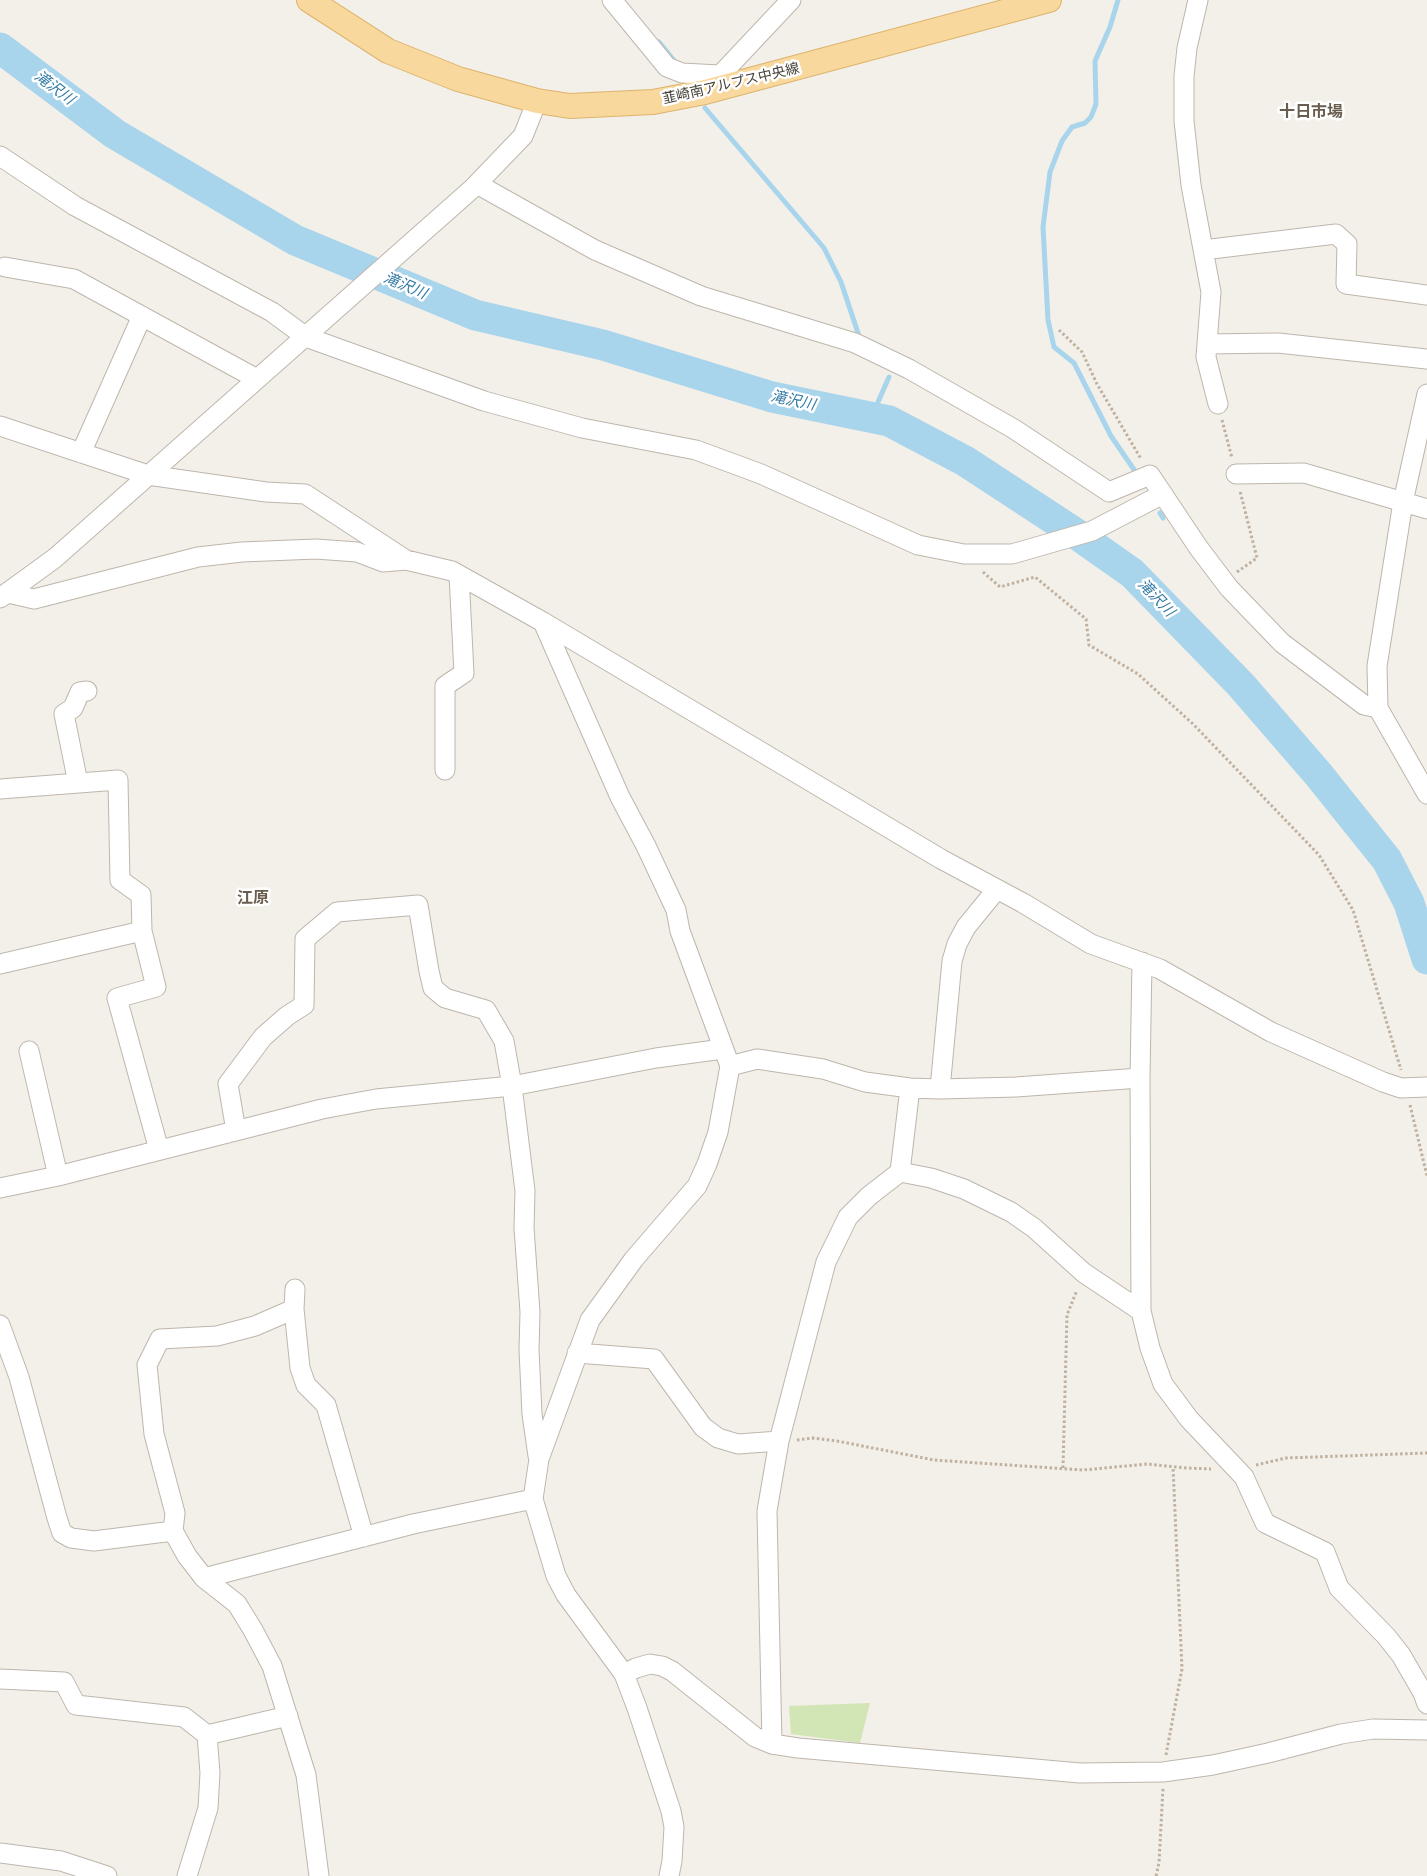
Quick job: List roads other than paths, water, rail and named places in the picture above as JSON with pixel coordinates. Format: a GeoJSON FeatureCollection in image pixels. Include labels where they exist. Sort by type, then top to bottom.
{"type":"FeatureCollection","features":[{"type":"Feature","properties":{"kind":"main road","name":"韮崎南アルプス中央線"},"geometry":{"type":"LineString","coordinates":[[309,0],[388,51],[458,79],[537,101],[570,106],[652,102],[712,84],[1049,0]]}},
{"type":"Feature","properties":{"kind":"street"},"geometry":{"type":"LineString","coordinates":[[612,0],[667,67],[712,84],[790,0]]}},
{"type":"Feature","properties":{"kind":"street"},"geometry":{"type":"LineString","coordinates":[[1198,0],[1187,48],[1184,76],[1184,121],[1191,185],[1210,292],[1206,356],[1218,404]]}},
{"type":"Feature","properties":{"kind":"street"},"geometry":{"type":"LineString","coordinates":[[4,595],[55,558],[475,186],[523,136],[537,101]]}},
{"type":"Feature","properties":{"kind":"street"},"geometry":{"type":"LineString","coordinates":[[0,156],[75,206],[272,312],[306,337],[484,401],[582,428],[696,450],[761,474],[918,545],[964,554],[1012,554],[1092,531],[1163,494]]}},
{"type":"Feature","properties":{"kind":"street"},"geometry":{"type":"LineString","coordinates":[[475,186],[595,250],[701,296],[864,347],[909,369],[1014,429],[1109,492],[1150,475],[1198,547],[1224,581],[1282,643],[1364,705],[1378,708]]}},
{"type":"Feature","properties":{"kind":"street"},"geometry":{"type":"LineString","coordinates":[[1203,250],[1336,234],[1347,244],[1346,284],[1427,295]]}},
{"type":"Feature","properties":{"kind":"street"},"geometry":{"type":"LineString","coordinates":[[5,267],[74,278],[258,378]]}},
{"type":"Feature","properties":{"kind":"street"},"geometry":{"type":"LineString","coordinates":[[81,453],[142,316]]}},
{"type":"Feature","properties":{"kind":"street"},"geometry":{"type":"LineString","coordinates":[[1207,344],[1278,343],[1427,359]]}},
{"type":"Feature","properties":{"kind":"street"},"geometry":{"type":"LineString","coordinates":[[1427,394],[1403,502],[1377,666],[1378,708],[1427,794]]}},
{"type":"Feature","properties":{"kind":"street"},"geometry":{"type":"LineString","coordinates":[[0,426],[148,475],[266,492],[305,494],[406,560]]}},
{"type":"Feature","properties":{"kind":"street"},"geometry":{"type":"LineString","coordinates":[[1236,474],[1304,473],[1427,509]]}},
{"type":"Feature","properties":{"kind":"street"},"geometry":{"type":"LineString","coordinates":[[4,595],[34,599],[198,557],[242,552],[316,549],[357,552],[383,562],[406,560],[452,571],[543,622],[941,859],[1092,944],[1160,969],[1271,1032],[1382,1082],[1401,1088],[1417,1088]]}},
{"type":"Feature","properties":{"kind":"street"},"geometry":{"type":"LineString","coordinates":[[445,770],[445,686],[464,673],[459,575]]}},
{"type":"Feature","properties":{"kind":"street"},"geometry":{"type":"LineString","coordinates":[[543,622],[620,797],[646,846],[676,910],[680,931],[730,1066],[718,1132],[697,1186],[634,1259],[590,1320],[539,1459],[532,1499],[556,1576],[566,1594],[624,1674],[638,1708],[671,1811],[674,1827],[669,1876]]}},
{"type":"Feature","properties":{"kind":"street"},"geometry":{"type":"LineString","coordinates":[[78,783],[64,714],[73,708],[80,692],[87,691]]}},
{"type":"Feature","properties":{"kind":"street"},"geometry":{"type":"LineString","coordinates":[[0,789],[118,780],[120,880],[141,896],[142,931],[156,987],[117,998],[158,1150]]}},
{"type":"Feature","properties":{"kind":"street"},"geometry":{"type":"LineString","coordinates":[[940,1089],[952,962],[957,944],[966,928],[997,889]]}},
{"type":"Feature","properties":{"kind":"street"},"geometry":{"type":"LineString","coordinates":[[236,1131],[228,1084],[263,1037],[287,1016],[304,1005],[305,939],[336,912],[418,905],[428,972],[433,988],[445,998],[486,1010],[504,1041],[512,1086],[525,1191],[524,1228],[530,1312],[529,1350],[532,1414],[539,1459]]}},
{"type":"Feature","properties":{"kind":"street"},"geometry":{"type":"LineString","coordinates":[[0,964],[142,931]]}},
{"type":"Feature","properties":{"kind":"street"},"geometry":{"type":"LineString","coordinates":[[1142,962],[1140,1078],[1141,1311],[1150,1348],[1163,1384],[1190,1418],[1244,1477],[1265,1523],[1325,1552],[1339,1588],[1391,1642],[1423,1692],[1427,1704]]}},
{"type":"Feature","properties":{"kind":"street"},"geometry":{"type":"LineString","coordinates":[[0,1188],[58,1176],[322,1109],[376,1099],[512,1086],[656,1058],[724,1049]]}},
{"type":"Feature","properties":{"kind":"street"},"geometry":{"type":"LineString","coordinates":[[29,1051],[58,1176]]}},
{"type":"Feature","properties":{"kind":"street"},"geometry":{"type":"LineString","coordinates":[[730,1066],[758,1059],[823,1068],[865,1082],[910,1088],[940,1089],[1016,1087],[1140,1078]]}},
{"type":"Feature","properties":{"kind":"street"},"geometry":{"type":"LineString","coordinates":[[772,1744],[767,1511],[779,1441],[826,1262],[848,1217],[869,1196],[900,1172],[910,1088]]}},
{"type":"Feature","properties":{"kind":"street"},"geometry":{"type":"LineString","coordinates":[[900,1172],[931,1178],[964,1188],[1011,1212],[1034,1228],[1084,1273],[1141,1311]]}},
{"type":"Feature","properties":{"kind":"street"},"geometry":{"type":"LineString","coordinates":[[295,1289],[294,1309],[300,1368],[306,1385],[326,1405],[364,1537]]}},
{"type":"Feature","properties":{"kind":"street"},"geometry":{"type":"LineString","coordinates":[[294,1309],[255,1326],[217,1336],[160,1339],[147,1365],[154,1434],[175,1513],[173,1531],[187,1556],[204,1578],[237,1604],[272,1666],[306,1775],[319,1876]]}},
{"type":"Feature","properties":{"kind":"street"},"geometry":{"type":"LineString","coordinates":[[0,1325],[19,1377],[62,1533],[71,1538],[94,1541],[173,1531]]}},
{"type":"Feature","properties":{"kind":"street"},"geometry":{"type":"LineString","coordinates":[[577,1353],[654,1359],[703,1427],[718,1438],[738,1444],[779,1441]]}},
{"type":"Feature","properties":{"kind":"street"},"geometry":{"type":"LineString","coordinates":[[204,1578],[414,1524],[532,1499]]}},
{"type":"Feature","properties":{"kind":"street"},"geometry":{"type":"LineString","coordinates":[[624,1674],[650,1664],[662,1666],[672,1671],[755,1737],[772,1744],[798,1748],[1080,1773],[1163,1772],[1213,1765],[1341,1734],[1373,1730],[1427,1730]]}},
{"type":"Feature","properties":{"kind":"street"},"geometry":{"type":"LineString","coordinates":[[0,1679],[64,1682],[76,1705],[184,1717],[207,1735],[210,1773],[208,1808],[187,1876]]}},
{"type":"Feature","properties":{"kind":"street"},"geometry":{"type":"LineString","coordinates":[[207,1735],[288,1716]]}},
{"type":"Feature","properties":{"kind":"street"},"geometry":{"type":"LineString","coordinates":[[0,1853],[61,1861],[107,1876]]}},
{"type":"Feature","properties":{"kind":"waterway"},"geometry":{"type":"LineString","coordinates":[[1118,0],[1110,27],[1095,61],[1096,104],[1091,117],[1085,123],[1072,127],[1062,141],[1050,172],[1043,227],[1048,320],[1054,347],[1074,363],[1111,436],[1137,474]]}},
{"type":"Feature","properties":{"kind":"waterway"},"geometry":{"type":"LineString","coordinates":[[659,42],[676,63]]}},
{"type":"Feature","properties":{"kind":"waterway","name":"滝沢川"},"geometry":{"type":"LineString","coordinates":[[0,48],[115,134],[295,240],[475,315],[603,345],[772,397],[889,421],[965,461],[1132,573],[1241,685],[1318,774],[1387,860],[1409,903],[1427,959]]}},
{"type":"Feature","properties":{"kind":"waterway"},"geometry":{"type":"LineString","coordinates":[[705,108],[824,248],[841,282],[859,336],[862,338]]}},
{"type":"Feature","properties":{"kind":"waterway"},"geometry":{"type":"LineString","coordinates":[[871,418],[889,377]]}},
{"type":"Feature","properties":{"kind":"waterway"},"geometry":{"type":"LineString","coordinates":[[1160,513],[1163,518]]}},
{"type":"Feature","properties":{"kind":"district","name":"十日市場"},"geometry":{"type":"Point","coordinates":[1311,112]}},
{"type":"Feature","properties":{"kind":"district","name":"江原"},"geometry":{"type":"Point","coordinates":[253,898]}}]}
